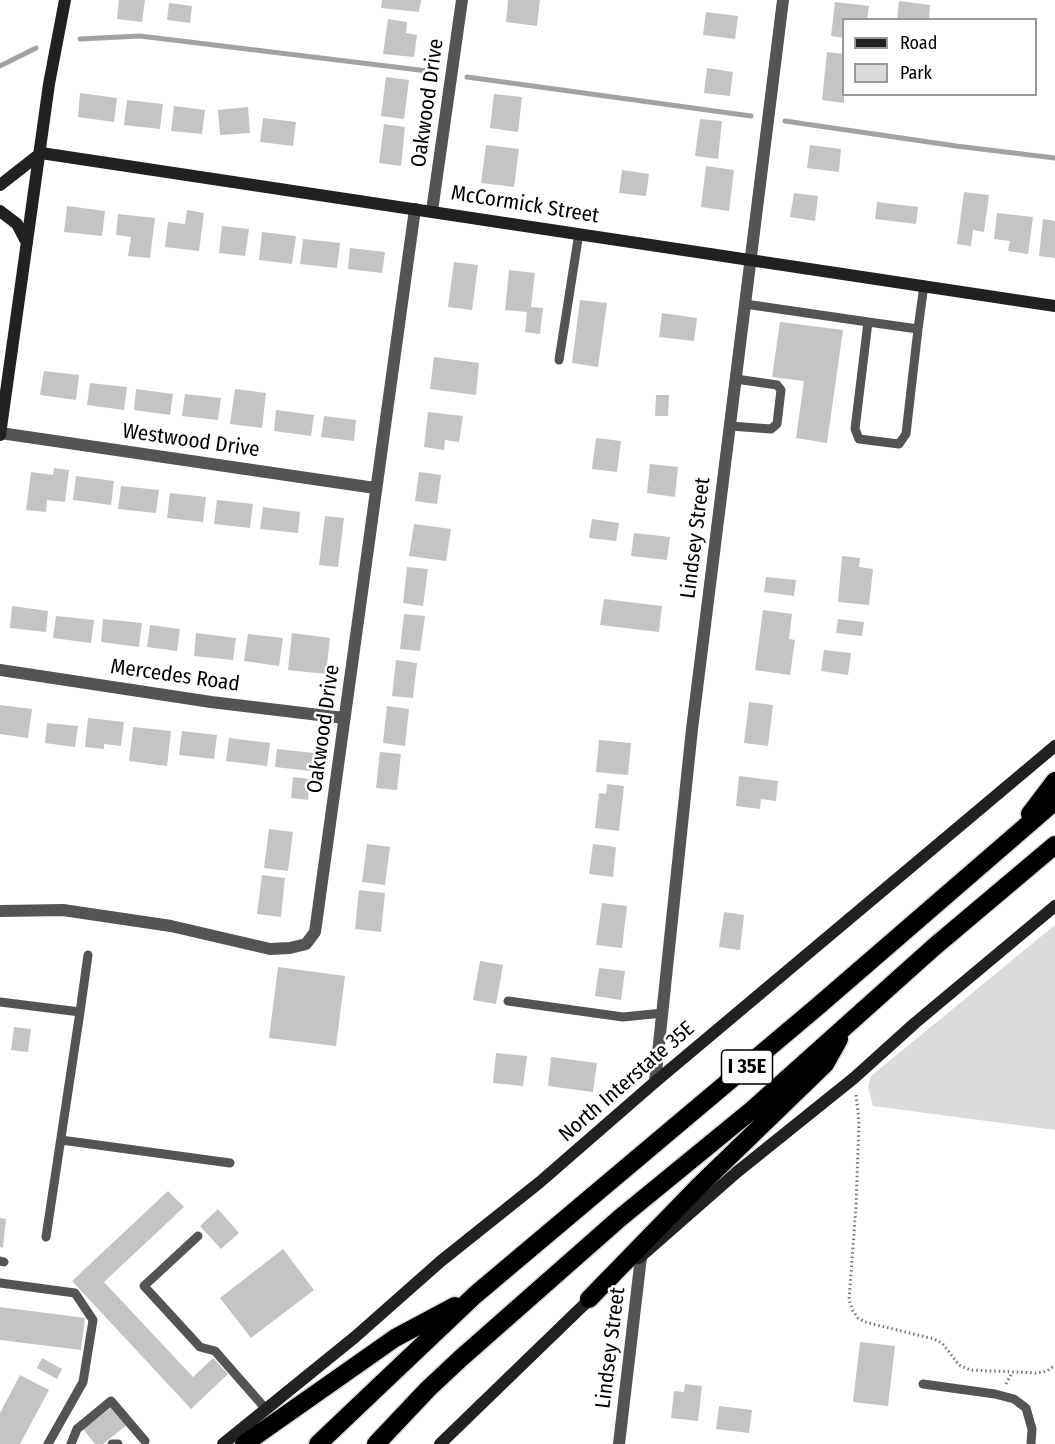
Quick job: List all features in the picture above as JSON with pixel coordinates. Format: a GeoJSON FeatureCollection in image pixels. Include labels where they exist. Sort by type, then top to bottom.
{"type":"FeatureCollection","features":[{"type":"Feature","properties":{"kind":"highway"},"geometry":{"type":"LineString","coordinates":[[1015,835],[1055,781]]}},
{"type":"Feature","properties":{"kind":"highway","name":"I 35E"},"geometry":{"type":"LineString","coordinates":[[318,1444],[476,1295],[817,1007],[1055,801]]}},
{"type":"Feature","properties":{"kind":"highway","name":"I 35E"},"geometry":{"type":"LineString","coordinates":[[376,1444],[460,1359],[620,1218],[752,1110],[934,947],[1055,845]]}},
{"type":"Feature","properties":{"kind":"highway"},"geometry":{"type":"LineString","coordinates":[[589,1299],[699,1185],[825,1064],[845,1027]]}},
{"type":"Feature","properties":{"kind":"highway"},"geometry":{"type":"LineString","coordinates":[[244,1444],[395,1338],[476,1295]]}},
{"type":"Feature","properties":{"kind":"main road"},"geometry":{"type":"LineString","coordinates":[[1,428],[49,84],[65,0]]}},
{"type":"Feature","properties":{"kind":"main road"},"geometry":{"type":"LineString","coordinates":[[0,185],[41,153]]}},
{"type":"Feature","properties":{"kind":"main road","name":"McCormick Street"},"geometry":{"type":"LineString","coordinates":[[41,153],[1055,306]]}},
{"type":"Feature","properties":{"kind":"main road"},"geometry":{"type":"LineString","coordinates":[[0,211],[17,224],[27,244]]}},
{"type":"Feature","properties":{"kind":"main road","name":"North Interstate 35E"},"geometry":{"type":"LineString","coordinates":[[223,1444],[355,1337],[441,1260],[540,1182],[655,1082],[1055,746]]}},
{"type":"Feature","properties":{"kind":"main road"},"geometry":{"type":"LineString","coordinates":[[440,1444],[589,1299],[641,1257],[737,1172],[854,1078],[915,1023],[1055,906]]}},
{"type":"Feature","properties":{"kind":"street","name":"Oakwood Drive"},"geometry":{"type":"LineString","coordinates":[[432,211],[462,0]]}},
{"type":"Feature","properties":{"kind":"street","name":"Lindsey Street"},"geometry":{"type":"LineString","coordinates":[[655,1082],[692,729],[783,0]]}},
{"type":"Feature","properties":{"kind":"street","name":"Oakwood Drive"},"geometry":{"type":"LineString","coordinates":[[0,911],[63,910],[171,926],[270,949],[291,948],[306,944],[315,932],[362,600],[375,488],[416,208]]}},
{"type":"Feature","properties":{"kind":"street","name":"Westwood Drive"},"geometry":{"type":"LineString","coordinates":[[1,428],[375,488]]}},
{"type":"Feature","properties":{"kind":"street","name":"Mercedes Road"},"geometry":{"type":"LineString","coordinates":[[0,670],[211,702],[344,718]]}},
{"type":"Feature","properties":{"kind":"street","name":"Lindsey Street"},"geometry":{"type":"LineString","coordinates":[[619,1444],[641,1257]]}},
{"type":"Feature","properties":{"kind":"lane"},"geometry":{"type":"LineString","coordinates":[[559,360],[579,233]]}},
{"type":"Feature","properties":{"kind":"lane"},"geometry":{"type":"LineString","coordinates":[[868,322],[855,429],[859,439],[899,444],[906,434],[924,285]]}},
{"type":"Feature","properties":{"kind":"lane"},"geometry":{"type":"LineString","coordinates":[[745,304],[918,329]]}},
{"type":"Feature","properties":{"kind":"lane"},"geometry":{"type":"LineString","coordinates":[[730,426],[771,429],[777,424],[781,390],[777,385],[736,379]]}},
{"type":"Feature","properties":{"kind":"lane"},"geometry":{"type":"LineString","coordinates":[[46,1237],[88,955]]}},
{"type":"Feature","properties":{"kind":"lane"},"geometry":{"type":"LineString","coordinates":[[508,1000],[623,1017],[663,1013]]}},
{"type":"Feature","properties":{"kind":"lane"},"geometry":{"type":"LineString","coordinates":[[0,1002],[80,1012]]}},
{"type":"Feature","properties":{"kind":"lane"},"geometry":{"type":"LineString","coordinates":[[61,1140],[230,1163]]}},
{"type":"Feature","properties":{"kind":"lane"},"geometry":{"type":"LineString","coordinates":[[198,1236],[144,1286],[200,1347],[215,1352],[265,1408]]}},
{"type":"Feature","properties":{"kind":"lane"},"geometry":{"type":"LineString","coordinates":[[0,1283],[75,1293],[93,1320],[83,1383],[48,1444]]}},
{"type":"Feature","properties":{"kind":"lane"},"geometry":{"type":"LineString","coordinates":[[923,1384],[995,1394],[1014,1399],[1026,1408],[1032,1429],[1031,1444]]}},
{"type":"Feature","properties":{"kind":"lane"},"geometry":{"type":"LineString","coordinates":[[71,1444],[76,1429],[111,1401],[145,1443]]}},
{"type":"Feature","properties":{"kind":"lane"},"geometry":{"type":"LineString","coordinates":[[112,1444],[118,1444]]}},
{"type":"Feature","properties":{"kind":"path"},"geometry":{"type":"LineString","coordinates":[[854,1078],[859,1121],[856,1207],[849,1300],[853,1311],[865,1322],[942,1343],[959,1365],[970,1370],[1037,1373],[1047,1371],[1055,1365]]}},
{"type":"Feature","properties":{"kind":"green space"},"geometry":{"type":"Polygon","coordinates":[[[1055,925],[1055,1130],[873,1106],[868,1086],[871,1076],[1055,925]]]}},
{"type":"Feature","properties":{"kind":"building"},"geometry":{"type":"Polygon","coordinates":[[[119,0],[145,0],[142,22],[117,19],[119,0]]]}},
{"type":"Feature","properties":{"kind":"building"},"geometry":{"type":"Polygon","coordinates":[[[382,0],[421,0],[419,12],[381,8],[382,0]]]}},
{"type":"Feature","properties":{"kind":"building"},"geometry":{"type":"Polygon","coordinates":[[[508,0],[540,0],[537,26],[506,22],[508,0]]]}},
{"type":"Feature","properties":{"kind":"building"},"geometry":{"type":"Polygon","coordinates":[[[899,1],[930,5],[929,18],[897,18],[899,1]]]}},
{"type":"Feature","properties":{"kind":"building"},"geometry":{"type":"Polygon","coordinates":[[[835,2],[869,6],[867,18],[842,18],[842,38],[831,36],[835,2]]]}},
{"type":"Feature","properties":{"kind":"building"},"geometry":{"type":"Polygon","coordinates":[[[169,3],[192,6],[190,23],[167,20],[169,3]]]}},
{"type":"Feature","properties":{"kind":"building"},"geometry":{"type":"Polygon","coordinates":[[[706,12],[738,16],[735,39],[703,35],[706,12]]]}},
{"type":"Feature","properties":{"kind":"building"},"geometry":{"type":"Polygon","coordinates":[[[388,19],[407,22],[406,33],[417,35],[414,57],[383,54],[388,19]]]}},
{"type":"Feature","properties":{"kind":"building"},"geometry":{"type":"Polygon","coordinates":[[[827,52],[842,54],[844,103],[822,100],[827,52]]]}},
{"type":"Feature","properties":{"kind":"building"},"geometry":{"type":"Polygon","coordinates":[[[707,68],[733,72],[730,96],[704,93],[707,68]]]}},
{"type":"Feature","properties":{"kind":"building"},"geometry":{"type":"Polygon","coordinates":[[[386,77],[409,80],[404,119],[381,116],[386,77]]]}},
{"type":"Feature","properties":{"kind":"building"},"geometry":{"type":"Polygon","coordinates":[[[80,93],[117,98],[114,122],[78,117],[80,93]]]}},
{"type":"Feature","properties":{"kind":"building"},"geometry":{"type":"Polygon","coordinates":[[[494,94],[522,97],[518,132],[490,128],[494,94]]]}},
{"type":"Feature","properties":{"kind":"building"},"geometry":{"type":"Polygon","coordinates":[[[127,100],[163,104],[160,129],[124,125],[127,100]]]}},
{"type":"Feature","properties":{"kind":"building"},"geometry":{"type":"Polygon","coordinates":[[[174,106],[205,110],[202,134],[171,131],[174,106]]]}},
{"type":"Feature","properties":{"kind":"building"},"geometry":{"type":"Polygon","coordinates":[[[248,107],[250,133],[220,135],[218,110],[248,107]]]}},
{"type":"Feature","properties":{"kind":"building"},"geometry":{"type":"Polygon","coordinates":[[[263,118],[296,122],[293,146],[260,142],[263,118]]]}},
{"type":"Feature","properties":{"kind":"building"},"geometry":{"type":"Polygon","coordinates":[[[700,119],[722,121],[718,159],[695,156],[700,119]]]}},
{"type":"Feature","properties":{"kind":"building"},"geometry":{"type":"Polygon","coordinates":[[[384,124],[405,127],[401,166],[379,163],[384,124]]]}},
{"type":"Feature","properties":{"kind":"building"},"geometry":{"type":"Polygon","coordinates":[[[486,145],[519,149],[514,187],[481,183],[486,145]]]}},
{"type":"Feature","properties":{"kind":"building"},"geometry":{"type":"Polygon","coordinates":[[[810,145],[841,149],[839,172],[807,168],[810,145]]]}},
{"type":"Feature","properties":{"kind":"building"},"geometry":{"type":"Polygon","coordinates":[[[706,166],[734,170],[729,211],[701,207],[706,166]]]}},
{"type":"Feature","properties":{"kind":"building"},"geometry":{"type":"Polygon","coordinates":[[[622,170],[649,174],[646,196],[619,193],[622,170]]]}},
{"type":"Feature","properties":{"kind":"building"},"geometry":{"type":"Polygon","coordinates":[[[964,192],[989,195],[984,232],[973,230],[971,246],[957,244],[964,192]]]}},
{"type":"Feature","properties":{"kind":"building"},"geometry":{"type":"Polygon","coordinates":[[[794,193],[818,196],[815,221],[790,217],[794,193]]]}},
{"type":"Feature","properties":{"kind":"building"},"geometry":{"type":"Polygon","coordinates":[[[877,202],[918,207],[916,224],[875,219],[877,202]]]}},
{"type":"Feature","properties":{"kind":"building"},"geometry":{"type":"Polygon","coordinates":[[[67,206],[105,211],[102,236],[64,232],[67,206]]]}},
{"type":"Feature","properties":{"kind":"building"},"geometry":{"type":"Polygon","coordinates":[[[187,210],[204,213],[199,251],[165,247],[168,222],[185,224],[187,210]]]}},
{"type":"Feature","properties":{"kind":"building"},"geometry":{"type":"Polygon","coordinates":[[[997,213],[1033,217],[1028,254],[1008,251],[1010,241],[994,239],[997,213]]]}},
{"type":"Feature","properties":{"kind":"building"},"geometry":{"type":"Polygon","coordinates":[[[118,214],[155,218],[150,258],[128,256],[131,237],[116,235],[118,214]]]}},
{"type":"Feature","properties":{"kind":"building"},"geometry":{"type":"Polygon","coordinates":[[[1043,219],[1055,221],[1055,258],[1039,256],[1043,219]]]}},
{"type":"Feature","properties":{"kind":"building"},"geometry":{"type":"Polygon","coordinates":[[[222,226],[249,229],[245,256],[219,253],[222,226]]]}},
{"type":"Feature","properties":{"kind":"building"},"geometry":{"type":"Polygon","coordinates":[[[262,232],[296,236],[292,264],[259,260],[262,232]]]}},
{"type":"Feature","properties":{"kind":"building"},"geometry":{"type":"Polygon","coordinates":[[[303,239],[340,243],[337,268],[300,264],[303,239]]]}},
{"type":"Feature","properties":{"kind":"building"},"geometry":{"type":"Polygon","coordinates":[[[350,248],[385,252],[382,273],[348,269],[350,248]]]}},
{"type":"Feature","properties":{"kind":"building"},"geometry":{"type":"Polygon","coordinates":[[[454,262],[478,265],[472,310],[448,307],[454,262]]]}},
{"type":"Feature","properties":{"kind":"building"},"geometry":{"type":"Polygon","coordinates":[[[509,270],[535,273],[531,307],[543,308],[540,334],[525,332],[527,312],[505,310],[509,270]]]}},
{"type":"Feature","properties":{"kind":"building"},"geometry":{"type":"Polygon","coordinates":[[[580,300],[607,303],[598,367],[572,363],[580,300]]]}},
{"type":"Feature","properties":{"kind":"building"},"geometry":{"type":"Polygon","coordinates":[[[662,313],[697,318],[694,341],[659,337],[662,313]]]}},
{"type":"Feature","properties":{"kind":"building"},"geometry":{"type":"Polygon","coordinates":[[[780,322],[843,330],[827,443],[796,438],[804,381],[772,377],[780,322]]]}},
{"type":"Feature","properties":{"kind":"building"},"geometry":{"type":"Polygon","coordinates":[[[434,357],[479,363],[476,395],[430,389],[434,357]]]}},
{"type":"Feature","properties":{"kind":"building"},"geometry":{"type":"Polygon","coordinates":[[[44,371],[79,375],[76,400],[40,395],[44,371]]]}},
{"type":"Feature","properties":{"kind":"building"},"geometry":{"type":"Polygon","coordinates":[[[90,383],[127,387],[124,410],[87,405],[90,383]]]}},
{"type":"Feature","properties":{"kind":"building"},"geometry":{"type":"Polygon","coordinates":[[[136,389],[173,394],[170,415],[134,410],[136,389]]]}},
{"type":"Feature","properties":{"kind":"building"},"geometry":{"type":"Polygon","coordinates":[[[235,389],[266,393],[262,428],[230,424],[235,389]]]}},
{"type":"Feature","properties":{"kind":"building"},"geometry":{"type":"Polygon","coordinates":[[[185,394],[221,398],[218,420],[182,416],[185,394]]]}},
{"type":"Feature","properties":{"kind":"building"},"geometry":{"type":"Polygon","coordinates":[[[656,395],[669,395],[668,416],[655,416],[656,395]]]}},
{"type":"Feature","properties":{"kind":"building"},"geometry":{"type":"Polygon","coordinates":[[[276,410],[314,415],[311,436],[274,431],[276,410]]]}},
{"type":"Feature","properties":{"kind":"building"},"geometry":{"type":"Polygon","coordinates":[[[428,412],[463,416],[459,442],[445,440],[444,450],[424,447],[428,412]]]}},
{"type":"Feature","properties":{"kind":"building"},"geometry":{"type":"Polygon","coordinates":[[[324,416],[356,420],[354,441],[321,437],[324,416]]]}},
{"type":"Feature","properties":{"kind":"building"},"geometry":{"type":"Polygon","coordinates":[[[596,438],[621,441],[617,472],[592,469],[596,438]]]}},
{"type":"Feature","properties":{"kind":"building"},"geometry":{"type":"Polygon","coordinates":[[[650,464],[678,467],[675,497],[647,493],[650,464]]]}},
{"type":"Feature","properties":{"kind":"building"},"geometry":{"type":"Polygon","coordinates":[[[54,468],[69,470],[65,502],[47,500],[46,512],[26,510],[31,472],[53,475],[54,468]]]}},
{"type":"Feature","properties":{"kind":"building"},"geometry":{"type":"Polygon","coordinates":[[[419,472],[441,475],[437,504],[415,501],[419,472]]]}},
{"type":"Feature","properties":{"kind":"building"},"geometry":{"type":"Polygon","coordinates":[[[76,476],[114,481],[111,505],[73,500],[76,476]]]}},
{"type":"Feature","properties":{"kind":"building"},"geometry":{"type":"Polygon","coordinates":[[[121,486],[159,490],[156,513],[118,509],[121,486]]]}},
{"type":"Feature","properties":{"kind":"building"},"geometry":{"type":"Polygon","coordinates":[[[170,493],[206,497],[203,522],[167,518],[170,493]]]}},
{"type":"Feature","properties":{"kind":"building"},"geometry":{"type":"Polygon","coordinates":[[[217,500],[253,504],[250,528],[214,524],[217,500]]]}},
{"type":"Feature","properties":{"kind":"building"},"geometry":{"type":"Polygon","coordinates":[[[263,507],[300,512],[298,533],[260,529],[263,507]]]}},
{"type":"Feature","properties":{"kind":"building"},"geometry":{"type":"Polygon","coordinates":[[[325,516],[344,518],[338,567],[319,565],[325,516]]]}},
{"type":"Feature","properties":{"kind":"building"},"geometry":{"type":"Polygon","coordinates":[[[592,519],[619,523],[616,541],[589,538],[592,519]]]}},
{"type":"Feature","properties":{"kind":"building"},"geometry":{"type":"Polygon","coordinates":[[[414,524],[451,529],[446,561],[409,556],[414,524]]]}},
{"type":"Feature","properties":{"kind":"building"},"geometry":{"type":"Polygon","coordinates":[[[634,533],[670,537],[667,560],[631,556],[634,533]]]}},
{"type":"Feature","properties":{"kind":"building"},"geometry":{"type":"Polygon","coordinates":[[[842,556],[860,558],[859,567],[873,569],[869,605],[838,602],[842,556]]]}},
{"type":"Feature","properties":{"kind":"building"},"geometry":{"type":"Polygon","coordinates":[[[407,567],[428,569],[423,606],[403,603],[407,567]]]}},
{"type":"Feature","properties":{"kind":"building"},"geometry":{"type":"Polygon","coordinates":[[[766,577],[796,580],[794,596],[764,592],[766,577]]]}},
{"type":"Feature","properties":{"kind":"building"},"geometry":{"type":"Polygon","coordinates":[[[604,599],[662,606],[659,632],[600,625],[604,599]]]}},
{"type":"Feature","properties":{"kind":"building"},"geometry":{"type":"Polygon","coordinates":[[[12,606],[48,611],[46,632],[10,628],[12,606]]]}},
{"type":"Feature","properties":{"kind":"building"},"geometry":{"type":"Polygon","coordinates":[[[763,610],[792,614],[789,639],[795,640],[790,675],[755,670],[763,610]]]}},
{"type":"Feature","properties":{"kind":"building"},"geometry":{"type":"Polygon","coordinates":[[[404,614],[425,616],[420,651],[400,649],[404,614]]]}},
{"type":"Feature","properties":{"kind":"building"},"geometry":{"type":"Polygon","coordinates":[[[56,616],[94,620],[91,643],[53,638],[56,616]]]}},
{"type":"Feature","properties":{"kind":"building"},"geometry":{"type":"Polygon","coordinates":[[[103,619],[142,623],[139,647],[101,642],[103,619]]]}},
{"type":"Feature","properties":{"kind":"building"},"geometry":{"type":"Polygon","coordinates":[[[838,619],[864,622],[862,636],[836,633],[838,619]]]}},
{"type":"Feature","properties":{"kind":"building"},"geometry":{"type":"Polygon","coordinates":[[[150,625],[180,629],[177,651],[147,647],[150,625]]]}},
{"type":"Feature","properties":{"kind":"building"},"geometry":{"type":"Polygon","coordinates":[[[196,633],[236,638],[233,660],[194,656],[196,633]]]}},
{"type":"Feature","properties":{"kind":"building"},"geometry":{"type":"Polygon","coordinates":[[[292,633],[330,638],[326,674],[288,670],[292,633]]]}},
{"type":"Feature","properties":{"kind":"building"},"geometry":{"type":"Polygon","coordinates":[[[248,634],[283,638],[279,666],[244,661],[248,634]]]}},
{"type":"Feature","properties":{"kind":"building"},"geometry":{"type":"Polygon","coordinates":[[[824,650],[851,653],[848,675],[821,671],[824,650]]]}},
{"type":"Feature","properties":{"kind":"building"},"geometry":{"type":"Polygon","coordinates":[[[396,660],[417,663],[413,698],[392,696],[396,660]]]}},
{"type":"Feature","properties":{"kind":"building"},"geometry":{"type":"Polygon","coordinates":[[[749,702],[773,705],[768,746],[744,743],[749,702]]]}},
{"type":"Feature","properties":{"kind":"building"},"geometry":{"type":"Polygon","coordinates":[[[0,705],[32,709],[28,738],[0,734],[0,705]]]}},
{"type":"Feature","properties":{"kind":"building"},"geometry":{"type":"Polygon","coordinates":[[[387,706],[409,709],[405,746],[383,743],[387,706]]]}},
{"type":"Feature","properties":{"kind":"building"},"geometry":{"type":"Polygon","coordinates":[[[88,718],[124,722],[121,746],[104,744],[104,749],[85,747],[88,718]]]}},
{"type":"Feature","properties":{"kind":"building"},"geometry":{"type":"Polygon","coordinates":[[[47,723],[78,726],[75,747],[45,743],[47,723]]]}},
{"type":"Feature","properties":{"kind":"building"},"geometry":{"type":"Polygon","coordinates":[[[133,727],[171,731],[167,766],[129,761],[133,727]]]}},
{"type":"Feature","properties":{"kind":"building"},"geometry":{"type":"Polygon","coordinates":[[[182,731],[217,735],[214,759],[179,755],[182,731]]]}},
{"type":"Feature","properties":{"kind":"building"},"geometry":{"type":"Polygon","coordinates":[[[229,738],[270,743],[267,766],[226,761],[229,738]]]}},
{"type":"Feature","properties":{"kind":"building"},"geometry":{"type":"Polygon","coordinates":[[[599,740],[631,743],[628,775],[596,772],[599,740]]]}},
{"type":"Feature","properties":{"kind":"building"},"geometry":{"type":"Polygon","coordinates":[[[277,749],[314,753],[311,771],[275,767],[277,749]]]}},
{"type":"Feature","properties":{"kind":"building"},"geometry":{"type":"Polygon","coordinates":[[[380,752],[401,754],[397,790],[376,788],[380,752]]]}},
{"type":"Feature","properties":{"kind":"building"},"geometry":{"type":"Polygon","coordinates":[[[739,776],[778,781],[776,801],[761,799],[760,809],[736,806],[739,776]]]}},
{"type":"Feature","properties":{"kind":"building"},"geometry":{"type":"Polygon","coordinates":[[[293,777],[310,779],[308,800],[291,798],[293,777]]]}},
{"type":"Feature","properties":{"kind":"building"},"geometry":{"type":"Polygon","coordinates":[[[607,784],[624,786],[619,831],[595,828],[599,793],[606,794],[607,784]]]}},
{"type":"Feature","properties":{"kind":"building"},"geometry":{"type":"Polygon","coordinates":[[[269,829],[293,832],[288,871],[264,868],[269,829]]]}},
{"type":"Feature","properties":{"kind":"building"},"geometry":{"type":"Polygon","coordinates":[[[367,844],[390,847],[385,885],[362,882],[367,844]]]}},
{"type":"Feature","properties":{"kind":"building"},"geometry":{"type":"Polygon","coordinates":[[[593,844],[616,847],[613,877],[589,874],[593,844]]]}},
{"type":"Feature","properties":{"kind":"building"},"geometry":{"type":"Polygon","coordinates":[[[262,875],[285,878],[281,917],[257,914],[262,875]]]}},
{"type":"Feature","properties":{"kind":"building"},"geometry":{"type":"Polygon","coordinates":[[[359,890],[385,893],[381,932],[355,929],[359,890]]]}},
{"type":"Feature","properties":{"kind":"building"},"geometry":{"type":"Polygon","coordinates":[[[602,903],[627,906],[622,948],[596,945],[602,903]]]}},
{"type":"Feature","properties":{"kind":"building"},"geometry":{"type":"Polygon","coordinates":[[[724,912],[744,915],[740,950],[719,947],[724,912]]]}},
{"type":"Feature","properties":{"kind":"building"},"geometry":{"type":"Polygon","coordinates":[[[480,961],[503,965],[496,1004],[473,1000],[480,961]]]}},
{"type":"Feature","properties":{"kind":"building"},"geometry":{"type":"Polygon","coordinates":[[[278,967],[345,976],[336,1046],[269,1038],[278,967]]]}},
{"type":"Feature","properties":{"kind":"building"},"geometry":{"type":"Polygon","coordinates":[[[599,968],[625,971],[621,1000],[595,996],[599,968]]]}},
{"type":"Feature","properties":{"kind":"building"},"geometry":{"type":"Polygon","coordinates":[[[14,1027],[31,1029],[28,1052],[11,1050],[14,1027]]]}},
{"type":"Feature","properties":{"kind":"building"},"geometry":{"type":"Polygon","coordinates":[[[496,1053],[527,1056],[523,1086],[493,1083],[496,1053]]]}},
{"type":"Feature","properties":{"kind":"building"},"geometry":{"type":"Polygon","coordinates":[[[551,1057],[597,1063],[593,1092],[548,1086],[551,1057]]]}},
{"type":"Feature","properties":{"kind":"building"},"geometry":{"type":"Polygon","coordinates":[[[168,1191],[184,1207],[104,1282],[193,1377],[213,1358],[228,1374],[191,1409],[72,1281],[168,1191]]]}},
{"type":"Feature","properties":{"kind":"building"},"geometry":{"type":"Polygon","coordinates":[[[218,1209],[239,1233],[221,1249],[200,1226],[218,1209]]]}},
{"type":"Feature","properties":{"kind":"building"},"geometry":{"type":"Polygon","coordinates":[[[0,1218],[6,1219],[3,1248],[0,1247],[0,1218]]]}},
{"type":"Feature","properties":{"kind":"building"},"geometry":{"type":"Polygon","coordinates":[[[283,1249],[314,1290],[251,1338],[220,1298],[283,1249]]]}},
{"type":"Feature","properties":{"kind":"building"},"geometry":{"type":"Polygon","coordinates":[[[0,1307],[85,1318],[81,1350],[0,1340],[0,1307]]]}},
{"type":"Feature","properties":{"kind":"building"},"geometry":{"type":"Polygon","coordinates":[[[860,1342],[895,1346],[888,1406],[853,1402],[860,1342]]]}},
{"type":"Feature","properties":{"kind":"building"},"geometry":{"type":"Polygon","coordinates":[[[42,1358],[62,1369],[57,1379],[37,1368],[42,1358]]]}},
{"type":"Feature","properties":{"kind":"building"},"geometry":{"type":"Polygon","coordinates":[[[20,1375],[49,1390],[20,1444],[0,1444],[0,1413],[20,1375]]]}},
{"type":"Feature","properties":{"kind":"building"},"geometry":{"type":"Polygon","coordinates":[[[685,1384],[702,1386],[698,1421],[671,1418],[674,1391],[684,1392],[685,1384]]]}},
{"type":"Feature","properties":{"kind":"building"},"geometry":{"type":"Polygon","coordinates":[[[719,1406],[752,1410],[749,1433],[716,1429],[719,1406]]]}},
{"type":"Feature","properties":{"kind":"building"},"geometry":{"type":"Polygon","coordinates":[[[112,1407],[127,1425],[103,1444],[95,1444],[83,1429],[112,1407]]]}},
{"type":"Feature","properties":{"kind":"waterway"},"geometry":{"type":"LineString","coordinates":[[80,39],[140,36],[436,72]]}},
{"type":"Feature","properties":{"kind":"waterway"},"geometry":{"type":"LineString","coordinates":[[0,66],[36,48]]}},
{"type":"Feature","properties":{"kind":"waterway"},"geometry":{"type":"LineString","coordinates":[[467,77],[751,116]]}},
{"type":"Feature","properties":{"kind":"waterway"},"geometry":{"type":"LineString","coordinates":[[785,121],[1055,158]]}}]}
